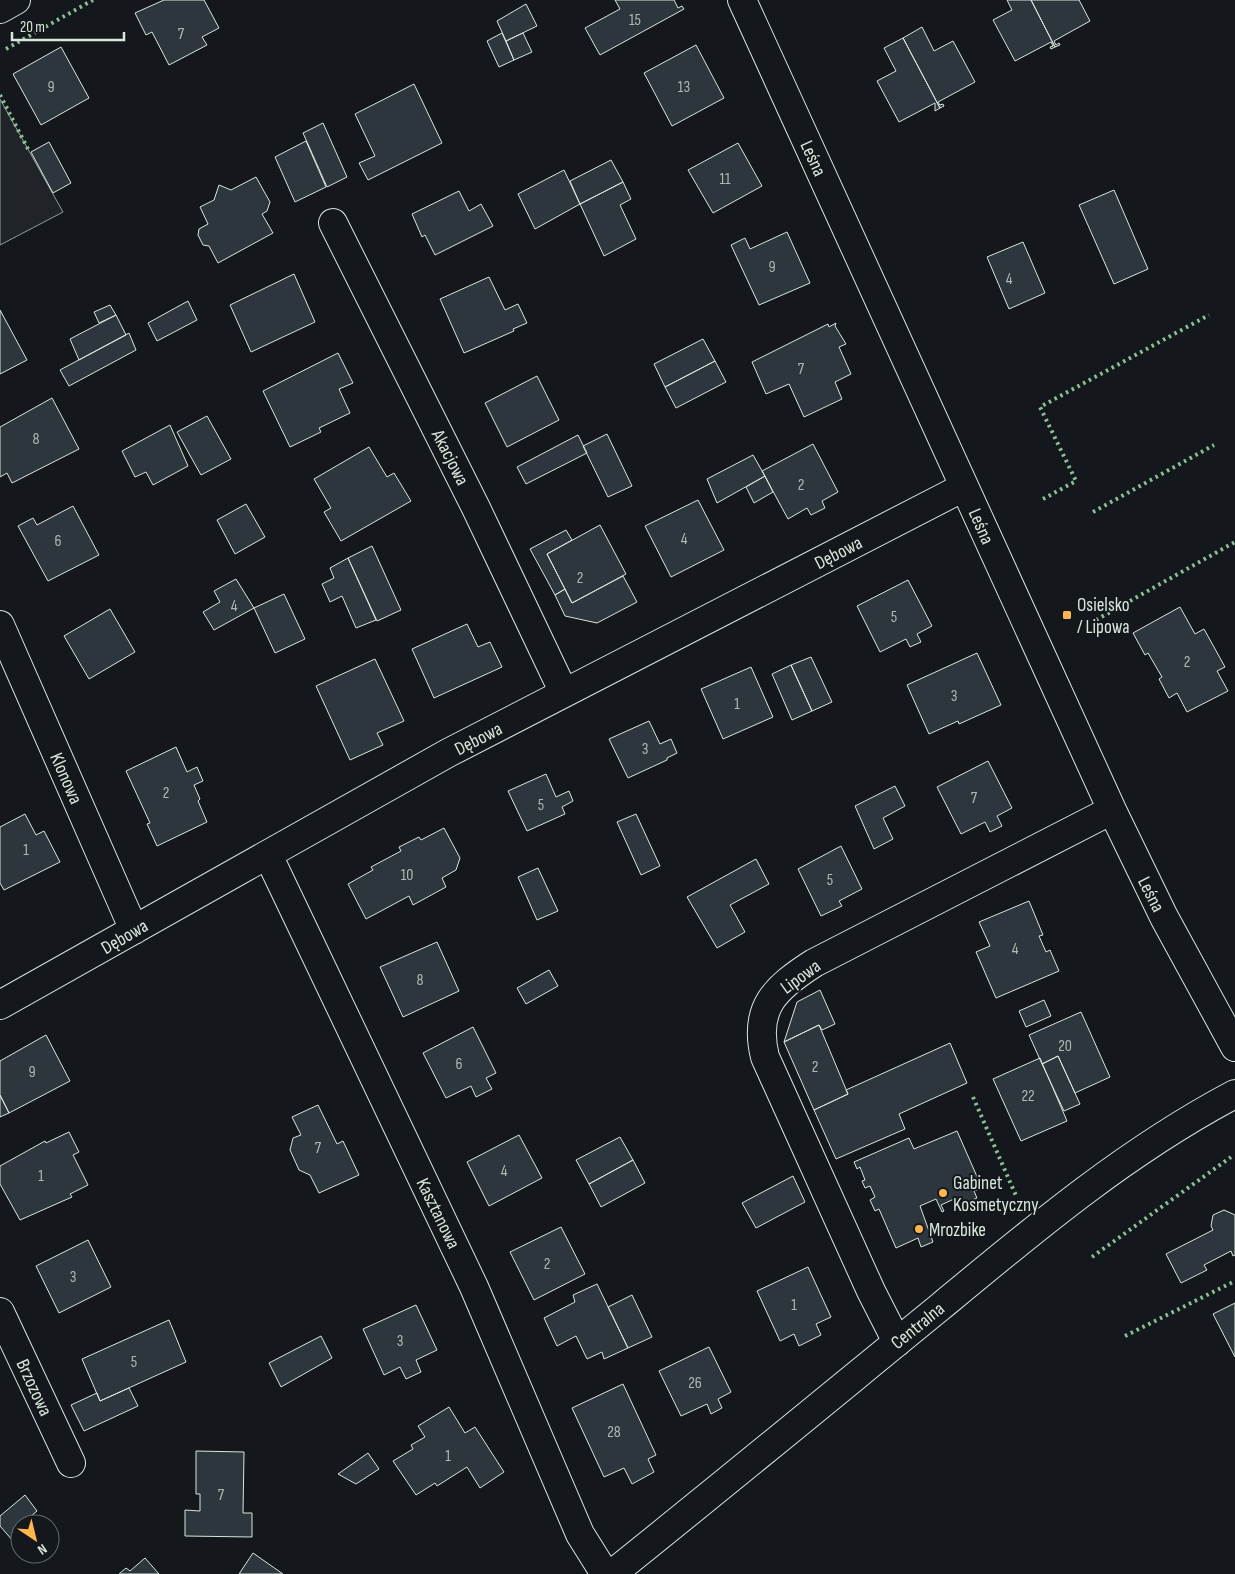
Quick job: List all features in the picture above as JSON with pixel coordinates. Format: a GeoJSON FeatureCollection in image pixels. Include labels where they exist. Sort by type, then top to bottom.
{"type":"FeatureCollection","features":[{"type":"Feature","properties":{"kind":"street"},"geometry":{"type":"LineString","coordinates":[[0,9],[16,0]]}},
{"type":"Feature","properties":{"kind":"street","name":"Leśna"},"geometry":{"type":"LineString","coordinates":[[742,0],[1112,810],[1164,917],[1235,1047]]}},
{"type":"Feature","properties":{"kind":"street","name":"Akacjowa"},"geometry":{"type":"LineString","coordinates":[[333,223],[476,508],[564,693]]}},
{"type":"Feature","properties":{"kind":"street","name":"Dębowa"},"geometry":{"type":"LineString","coordinates":[[0,1005],[448,753],[964,488]]}},
{"type":"Feature","properties":{"kind":"street","name":"Klonowa"},"geometry":{"type":"LineString","coordinates":[[0,625],[134,930]]}},
{"type":"Feature","properties":{"kind":"street","name":"Lipowa"},"geometry":{"type":"LineString","coordinates":[[897,1342],[874,1300],[764,1057],[760,1038],[762,1018],[771,998],[787,981],[814,963],[1112,810]]}},
{"type":"Feature","properties":{"kind":"street","name":"Kasztanowa"},"geometry":{"type":"LineString","coordinates":[[268,855],[474,1288],[580,1534],[605,1574]]}},
{"type":"Feature","properties":{"kind":"street","name":"Centralna"},"geometry":{"type":"LineString","coordinates":[[612,1574],[1040,1224],[1144,1147],[1186,1120],[1235,1094]]}},
{"type":"Feature","properties":{"kind":"street","name":"Brzozowa"},"geometry":{"type":"LineString","coordinates":[[0,1312],[71,1463]]}},
{"type":"Feature","properties":{"kind":"shaded area"},"geometry":{"type":"Polygon","coordinates":[[[0,99],[63,212],[0,245],[0,99]]]}},
{"type":"Feature","properties":{"kind":"building"},"geometry":{"type":"Polygon","coordinates":[[[164,0],[204,0],[219,28],[202,37],[207,45],[169,65],[152,32],[146,35],[135,13],[164,0]]]}},
{"type":"Feature","properties":{"kind":"building"},"geometry":{"type":"Polygon","coordinates":[[[615,0],[674,0],[678,8],[682,6],[684,9],[600,55],[585,28],[620,9],[615,0]]]}},
{"type":"Feature","properties":{"kind":"building"},"geometry":{"type":"Polygon","coordinates":[[[1007,0],[1031,0],[1055,47],[1051,49],[1050,47],[1053,46],[1051,42],[1015,61],[993,20],[1012,10],[1007,0]]]}},
{"type":"Feature","properties":{"kind":"building"},"geometry":{"type":"Polygon","coordinates":[[[1031,0],[1079,0],[1090,21],[1054,41],[1056,45],[1059,43],[1060,45],[1055,47],[1031,0]]]}},
{"type":"Feature","properties":{"kind":"building"},"geometry":{"type":"Polygon","coordinates":[[[526,4],[537,26],[506,41],[497,21],[526,4]]]}},
{"type":"Feature","properties":{"kind":"building"},"geometry":{"type":"Polygon","coordinates":[[[922,27],[934,51],[953,41],[975,82],[938,102],[944,106],[940,108],[903,38],[922,27]]]}},
{"type":"Feature","properties":{"kind":"building"},"geometry":{"type":"Polygon","coordinates":[[[502,33],[514,60],[499,67],[487,41],[502,33]]]}},
{"type":"Feature","properties":{"kind":"building"},"geometry":{"type":"Polygon","coordinates":[[[523,33],[532,52],[514,60],[506,41],[523,33]]]}},
{"type":"Feature","properties":{"kind":"building"},"geometry":{"type":"Polygon","coordinates":[[[903,38],[940,108],[935,111],[935,103],[899,122],[877,81],[896,71],[884,48],[903,38]]]}},
{"type":"Feature","properties":{"kind":"building"},"geometry":{"type":"Polygon","coordinates":[[[696,45],[724,98],[672,126],[644,73],[696,45]]]}},
{"type":"Feature","properties":{"kind":"building"},"geometry":{"type":"Polygon","coordinates":[[[61,47],[89,98],[41,125],[13,74],[61,47]]]}},
{"type":"Feature","properties":{"kind":"building"},"geometry":{"type":"Polygon","coordinates":[[[414,84],[442,143],[368,180],[359,163],[375,156],[355,114],[414,84]]]}},
{"type":"Feature","properties":{"kind":"building"},"geometry":{"type":"Polygon","coordinates":[[[323,123],[347,177],[327,187],[303,133],[323,123]]]}},
{"type":"Feature","properties":{"kind":"building"},"geometry":{"type":"Polygon","coordinates":[[[306,141],[326,187],[295,202],[275,157],[306,141]]]}},
{"type":"Feature","properties":{"kind":"building"},"geometry":{"type":"Polygon","coordinates":[[[49,142],[71,183],[53,193],[31,152],[49,142]]]}},
{"type":"Feature","properties":{"kind":"building"},"geometry":{"type":"Polygon","coordinates":[[[738,143],[762,186],[713,213],[688,170],[738,143]]]}},
{"type":"Feature","properties":{"kind":"building"},"geometry":{"type":"Polygon","coordinates":[[[611,160],[623,182],[580,204],[570,181],[611,160]]]}},
{"type":"Feature","properties":{"kind":"building"},"geometry":{"type":"Polygon","coordinates":[[[564,170],[580,204],[535,229],[518,194],[564,170]]]}},
{"type":"Feature","properties":{"kind":"building"},"geometry":{"type":"Polygon","coordinates":[[[256,177],[270,202],[267,211],[262,214],[273,233],[218,263],[209,246],[203,245],[198,235],[199,229],[208,224],[200,207],[214,200],[219,185],[231,190],[256,177]]]}},
{"type":"Feature","properties":{"kind":"building"},"geometry":{"type":"Polygon","coordinates":[[[623,182],[631,199],[620,205],[636,239],[604,256],[580,204],[623,182]]]}},
{"type":"Feature","properties":{"kind":"building"},"geometry":{"type":"Polygon","coordinates":[[[1114,190],[1148,269],[1114,284],[1079,205],[1114,190]]]}},
{"type":"Feature","properties":{"kind":"building"},"geometry":{"type":"Polygon","coordinates":[[[459,191],[469,211],[481,204],[493,226],[435,255],[425,235],[422,237],[412,214],[459,191]]]}},
{"type":"Feature","properties":{"kind":"building"},"geometry":{"type":"Polygon","coordinates":[[[787,232],[810,283],[759,305],[731,245],[745,238],[750,249],[787,232]]]}},
{"type":"Feature","properties":{"kind":"building"},"geometry":{"type":"Polygon","coordinates":[[[1023,242],[1045,293],[1009,309],[987,257],[1023,242]]]}},
{"type":"Feature","properties":{"kind":"building"},"geometry":{"type":"Polygon","coordinates":[[[294,274],[315,322],[251,352],[230,305],[294,274]]]}},
{"type":"Feature","properties":{"kind":"building"},"geometry":{"type":"Polygon","coordinates":[[[489,277],[505,310],[518,304],[527,323],[513,329],[514,331],[464,353],[440,299],[489,277]]]}},
{"type":"Feature","properties":{"kind":"building"},"geometry":{"type":"Polygon","coordinates":[[[188,301],[197,320],[157,341],[148,323],[188,301]]]}},
{"type":"Feature","properties":{"kind":"building"},"geometry":{"type":"Polygon","coordinates":[[[110,305],[116,315],[99,323],[94,312],[110,305]]]}},
{"type":"Feature","properties":{"kind":"building"},"geometry":{"type":"Polygon","coordinates":[[[0,310],[27,360],[0,374],[0,310]]]}},
{"type":"Feature","properties":{"kind":"building"},"geometry":{"type":"Polygon","coordinates":[[[116,315],[126,335],[79,360],[70,339],[116,315]]]}},
{"type":"Feature","properties":{"kind":"building"},"geometry":{"type":"Polygon","coordinates":[[[836,323],[835,326],[846,344],[839,347],[851,374],[835,382],[842,399],[804,417],[789,384],[766,394],[752,362],[828,324],[829,327],[836,323]]]}},
{"type":"Feature","properties":{"kind":"building"},"geometry":{"type":"Polygon","coordinates":[[[129,333],[136,350],[69,386],[60,370],[129,333]]]}},
{"type":"Feature","properties":{"kind":"building"},"geometry":{"type":"Polygon","coordinates":[[[703,339],[715,361],[665,387],[654,364],[703,339]]]}},
{"type":"Feature","properties":{"kind":"building"},"geometry":{"type":"Polygon","coordinates":[[[338,353],[353,383],[339,389],[350,413],[319,428],[321,432],[290,447],[263,391],[338,353]]]}},
{"type":"Feature","properties":{"kind":"building"},"geometry":{"type":"Polygon","coordinates":[[[715,361],[726,382],[676,408],[665,387],[715,361]]]}},
{"type":"Feature","properties":{"kind":"building"},"geometry":{"type":"Polygon","coordinates":[[[537,376],[559,420],[507,447],[485,403],[537,376]]]}},
{"type":"Feature","properties":{"kind":"building"},"geometry":{"type":"Polygon","coordinates":[[[52,398],[79,449],[12,483],[7,473],[0,477],[0,427],[52,398]]]}},
{"type":"Feature","properties":{"kind":"building"},"geometry":{"type":"Polygon","coordinates":[[[207,416],[231,459],[201,475],[177,432],[207,416]]]}},
{"type":"Feature","properties":{"kind":"building"},"geometry":{"type":"Polygon","coordinates":[[[170,425],[188,466],[153,485],[146,472],[135,477],[122,451],[170,425]]]}},
{"type":"Feature","properties":{"kind":"building"},"geometry":{"type":"Polygon","coordinates":[[[607,434],[632,486],[608,497],[583,446],[607,434]]]}},
{"type":"Feature","properties":{"kind":"building"},"geometry":{"type":"Polygon","coordinates":[[[578,435],[587,453],[526,484],[517,467],[578,435]]]}},
{"type":"Feature","properties":{"kind":"building"},"geometry":{"type":"Polygon","coordinates":[[[813,444],[838,492],[822,501],[825,508],[811,515],[807,508],[788,519],[762,471],[813,444]]]}},
{"type":"Feature","properties":{"kind":"building"},"geometry":{"type":"Polygon","coordinates":[[[369,447],[387,477],[394,473],[411,501],[341,541],[324,512],[331,508],[314,479],[369,447]]]}},
{"type":"Feature","properties":{"kind":"building"},"geometry":{"type":"Polygon","coordinates":[[[753,455],[765,476],[717,503],[707,479],[753,455]]]}},
{"type":"Feature","properties":{"kind":"building"},"geometry":{"type":"Polygon","coordinates":[[[765,476],[773,492],[754,503],[746,487],[765,476]]]}},
{"type":"Feature","properties":{"kind":"building"},"geometry":{"type":"Polygon","coordinates":[[[698,500],[724,550],[671,577],[645,526],[698,500]]]}},
{"type":"Feature","properties":{"kind":"building"},"geometry":{"type":"Polygon","coordinates":[[[246,504],[265,537],[235,554],[217,520],[246,504]]]}},
{"type":"Feature","properties":{"kind":"building"},"geometry":{"type":"Polygon","coordinates":[[[73,506],[99,555],[48,581],[18,526],[33,518],[37,525],[73,506]]]}},
{"type":"Feature","properties":{"kind":"building"},"geometry":{"type":"Polygon","coordinates":[[[600,525],[626,574],[572,603],[547,554],[600,525]]]}},
{"type":"Feature","properties":{"kind":"building"},"geometry":{"type":"Polygon","coordinates":[[[566,530],[572,540],[547,554],[565,589],[555,595],[530,549],[566,530]]]}},
{"type":"Feature","properties":{"kind":"building"},"geometry":{"type":"Polygon","coordinates":[[[372,546],[401,610],[377,621],[348,558],[372,546]]]}},
{"type":"Feature","properties":{"kind":"building"},"geometry":{"type":"Polygon","coordinates":[[[348,558],[376,620],[356,628],[342,596],[330,602],[322,584],[334,578],[330,568],[348,558]]]}},
{"type":"Feature","properties":{"kind":"building"},"geometry":{"type":"Polygon","coordinates":[[[623,576],[637,602],[597,623],[565,616],[555,595],[565,589],[572,603],[623,576]]]}},
{"type":"Feature","properties":{"kind":"building"},"geometry":{"type":"Polygon","coordinates":[[[236,579],[254,608],[214,630],[203,612],[220,602],[214,591],[236,579]]]}},
{"type":"Feature","properties":{"kind":"building"},"geometry":{"type":"Polygon","coordinates":[[[908,580],[932,626],[917,634],[921,642],[910,647],[906,639],[880,652],[857,606],[908,580]]]}},
{"type":"Feature","properties":{"kind":"building"},"geometry":{"type":"Polygon","coordinates":[[[284,594],[305,639],[275,653],[254,608],[284,594]]]}},
{"type":"Feature","properties":{"kind":"building"},"geometry":{"type":"Polygon","coordinates":[[[1180,607],[1195,634],[1204,629],[1225,667],[1217,671],[1228,691],[1187,712],[1177,693],[1169,698],[1159,679],[1162,677],[1148,653],[1145,655],[1133,633],[1180,607]]]}},
{"type":"Feature","properties":{"kind":"building"},"geometry":{"type":"Polygon","coordinates":[[[110,609],[135,652],[89,679],[64,636],[110,609]]]}},
{"type":"Feature","properties":{"kind":"building"},"geometry":{"type":"Polygon","coordinates":[[[467,624],[478,647],[490,642],[502,667],[434,698],[412,649],[467,624]]]}},
{"type":"Feature","properties":{"kind":"building"},"geometry":{"type":"Polygon","coordinates":[[[977,653],[1001,705],[959,724],[958,721],[929,734],[907,685],[977,653]]]}},
{"type":"Feature","properties":{"kind":"building"},"geometry":{"type":"Polygon","coordinates":[[[811,657],[832,702],[812,711],[791,665],[811,657]]]}},
{"type":"Feature","properties":{"kind":"building"},"geometry":{"type":"Polygon","coordinates":[[[375,659],[404,721],[377,733],[383,745],[350,760],[316,686],[375,659]]]}},
{"type":"Feature","properties":{"kind":"building"},"geometry":{"type":"Polygon","coordinates":[[[791,665],[812,711],[792,720],[772,674],[791,665]]]}},
{"type":"Feature","properties":{"kind":"building"},"geometry":{"type":"Polygon","coordinates":[[[751,667],[773,717],[723,739],[701,689],[751,667]]]}},
{"type":"Feature","properties":{"kind":"building"},"geometry":{"type":"Polygon","coordinates":[[[649,721],[660,744],[671,739],[677,753],[667,758],[667,760],[628,778],[609,739],[649,721]]]}},
{"type":"Feature","properties":{"kind":"building"},"geometry":{"type":"Polygon","coordinates":[[[176,747],[187,772],[197,767],[203,781],[194,785],[200,799],[198,801],[207,822],[157,846],[147,824],[150,823],[126,771],[176,747]]]}},
{"type":"Feature","properties":{"kind":"building"},"geometry":{"type":"Polygon","coordinates":[[[988,761],[1012,808],[997,816],[1002,826],[990,832],[985,822],[961,834],[937,787],[988,761]]]}},
{"type":"Feature","properties":{"kind":"building"},"geometry":{"type":"Polygon","coordinates":[[[546,774],[556,797],[569,791],[573,801],[562,807],[565,814],[527,831],[508,791],[546,774]]]}},
{"type":"Feature","properties":{"kind":"building"},"geometry":{"type":"Polygon","coordinates":[[[895,786],[905,806],[883,818],[893,839],[874,849],[855,806],[895,786]]]}},
{"type":"Feature","properties":{"kind":"building"},"geometry":{"type":"Polygon","coordinates":[[[25,814],[36,835],[44,831],[60,862],[4,890],[0,883],[0,827],[25,814]]]}},
{"type":"Feature","properties":{"kind":"building"},"geometry":{"type":"Polygon","coordinates":[[[636,814],[660,866],[641,875],[617,822],[636,814]]]}},
{"type":"Feature","properties":{"kind":"building"},"geometry":{"type":"Polygon","coordinates":[[[444,828],[460,858],[456,870],[442,878],[446,887],[413,905],[409,896],[366,919],[348,884],[373,870],[371,867],[401,851],[399,847],[419,837],[421,840],[444,828]]]}},
{"type":"Feature","properties":{"kind":"building"},"geometry":{"type":"Polygon","coordinates":[[[841,846],[862,889],[839,901],[842,906],[821,916],[798,869],[841,846]]]}},
{"type":"Feature","properties":{"kind":"building"},"geometry":{"type":"Polygon","coordinates":[[[756,859],[769,884],[730,905],[745,932],[717,948],[687,897],[756,859]]]}},
{"type":"Feature","properties":{"kind":"building"},"geometry":{"type":"Polygon","coordinates":[[[538,868],[558,911],[537,920],[518,877],[538,868]]]}},
{"type":"Feature","properties":{"kind":"building"},"geometry":{"type":"Polygon","coordinates":[[[1029,901],[1043,935],[1039,936],[1046,952],[1050,950],[1059,971],[996,998],[976,952],[990,946],[979,922],[1029,901]]]}},
{"type":"Feature","properties":{"kind":"building"},"geometry":{"type":"Polygon","coordinates":[[[437,942],[459,991],[403,1017],[380,967],[437,942]]]}},
{"type":"Feature","properties":{"kind":"building"},"geometry":{"type":"Polygon","coordinates":[[[549,970],[558,986],[526,1004],[517,988],[549,970]]]}},
{"type":"Feature","properties":{"kind":"building"},"geometry":{"type":"Polygon","coordinates":[[[820,990],[835,1024],[822,1030],[819,1025],[784,1042],[797,1002],[820,990]]]}},
{"type":"Feature","properties":{"kind":"building"},"geometry":{"type":"Polygon","coordinates":[[[1044,1000],[1051,1016],[1026,1027],[1019,1011],[1044,1000]]]}},
{"type":"Feature","properties":{"kind":"building"},"geometry":{"type":"Polygon","coordinates":[[[1081,1012],[1110,1077],[1075,1093],[1058,1056],[1042,1064],[1029,1035],[1081,1012]]]}},
{"type":"Feature","properties":{"kind":"building"},"geometry":{"type":"Polygon","coordinates":[[[819,1025],[848,1094],[814,1110],[784,1042],[819,1025]]]}},
{"type":"Feature","properties":{"kind":"building"},"geometry":{"type":"Polygon","coordinates":[[[473,1027],[496,1073],[486,1078],[492,1089],[476,1097],[471,1086],[446,1098],[423,1053],[473,1027]]]}},
{"type":"Feature","properties":{"kind":"building"},"geometry":{"type":"Polygon","coordinates":[[[46,1035],[70,1081],[9,1113],[0,1095],[0,1061],[46,1035]]]}},
{"type":"Feature","properties":{"kind":"building"},"geometry":{"type":"Polygon","coordinates":[[[950,1043],[967,1083],[899,1114],[905,1129],[836,1159],[814,1110],[848,1094],[846,1090],[950,1043]]]}},
{"type":"Feature","properties":{"kind":"building"},"geometry":{"type":"Polygon","coordinates":[[[1058,1056],[1080,1104],[1064,1111],[1042,1064],[1058,1056]]]}},
{"type":"Feature","properties":{"kind":"building"},"geometry":{"type":"Polygon","coordinates":[[[1040,1058],[1067,1121],[1021,1141],[993,1079],[1040,1058]]]}},
{"type":"Feature","properties":{"kind":"building"},"geometry":{"type":"Polygon","coordinates":[[[0,1095],[9,1113],[0,1117],[0,1095]]]}},
{"type":"Feature","properties":{"kind":"building"},"geometry":{"type":"Polygon","coordinates":[[[318,1105],[337,1144],[343,1141],[359,1175],[319,1193],[310,1175],[299,1170],[290,1150],[293,1138],[301,1135],[292,1117],[318,1105]]]}},
{"type":"Feature","properties":{"kind":"building"},"geometry":{"type":"Polygon","coordinates":[[[957,1131],[982,1188],[974,1191],[977,1198],[957,1207],[954,1199],[941,1205],[944,1211],[942,1212],[936,1199],[920,1206],[933,1242],[921,1247],[918,1238],[896,1248],[879,1209],[875,1211],[870,1200],[875,1197],[870,1186],[865,1188],[862,1181],[865,1180],[860,1167],[857,1169],[854,1162],[909,1138],[914,1149],[957,1131]]]}},
{"type":"Feature","properties":{"kind":"building"},"geometry":{"type":"Polygon","coordinates":[[[69,1132],[79,1152],[73,1155],[88,1185],[70,1194],[72,1197],[20,1220],[0,1184],[0,1166],[45,1141],[46,1143],[69,1132]]]}},
{"type":"Feature","properties":{"kind":"building"},"geometry":{"type":"Polygon","coordinates":[[[519,1135],[542,1178],[489,1206],[467,1162],[519,1135]]]}},
{"type":"Feature","properties":{"kind":"building"},"geometry":{"type":"Polygon","coordinates":[[[620,1137],[633,1160],[589,1184],[576,1160],[620,1137]]]}},
{"type":"Feature","properties":{"kind":"building"},"geometry":{"type":"Polygon","coordinates":[[[633,1160],[645,1183],[601,1207],[589,1184],[633,1160]]]}},
{"type":"Feature","properties":{"kind":"building"},"geometry":{"type":"Polygon","coordinates":[[[793,1176],[805,1202],[756,1228],[742,1203],[793,1176]]]}},
{"type":"Feature","properties":{"kind":"building"},"geometry":{"type":"Polygon","coordinates":[[[1224,1210],[1235,1215],[1235,1255],[1233,1256],[1231,1251],[1204,1265],[1207,1270],[1181,1283],[1166,1254],[1213,1230],[1211,1226],[1213,1215],[1224,1210]]]}},
{"type":"Feature","properties":{"kind":"building"},"geometry":{"type":"Polygon","coordinates":[[[561,1227],[585,1274],[534,1300],[510,1252],[561,1227]]]}},
{"type":"Feature","properties":{"kind":"building"},"geometry":{"type":"Polygon","coordinates":[[[88,1240],[111,1287],[59,1313],[36,1266],[88,1240]]]}},
{"type":"Feature","properties":{"kind":"building"},"geometry":{"type":"Polygon","coordinates":[[[808,1267],[831,1317],[816,1324],[821,1335],[799,1346],[794,1334],[780,1341],[757,1291],[808,1267]]]}},
{"type":"Feature","properties":{"kind":"building"},"geometry":{"type":"Polygon","coordinates":[[[597,1284],[628,1348],[604,1359],[602,1352],[587,1359],[576,1336],[557,1346],[544,1318],[575,1302],[573,1295],[597,1284]]]}},
{"type":"Feature","properties":{"kind":"building"},"geometry":{"type":"Polygon","coordinates":[[[632,1295],[652,1337],[628,1348],[608,1307],[632,1295]]]}},
{"type":"Feature","properties":{"kind":"building"},"geometry":{"type":"Polygon","coordinates":[[[1235,1303],[1235,1357],[1213,1314],[1235,1303]]]}},
{"type":"Feature","properties":{"kind":"building"},"geometry":{"type":"Polygon","coordinates":[[[416,1305],[437,1350],[416,1360],[421,1372],[406,1379],[400,1367],[384,1375],[363,1329],[416,1305]]]}},
{"type":"Feature","properties":{"kind":"building"},"geometry":{"type":"Polygon","coordinates":[[[169,1320],[186,1362],[100,1401],[82,1359],[169,1320]]]}},
{"type":"Feature","properties":{"kind":"building"},"geometry":{"type":"Polygon","coordinates":[[[321,1336],[332,1358],[281,1387],[269,1363],[321,1336]]]}},
{"type":"Feature","properties":{"kind":"building"},"geometry":{"type":"Polygon","coordinates":[[[709,1347],[731,1392],[718,1399],[722,1408],[711,1414],[707,1404],[681,1416],[659,1371],[709,1347]]]}},
{"type":"Feature","properties":{"kind":"building"},"geometry":{"type":"Polygon","coordinates":[[[623,1384],[656,1455],[648,1459],[654,1472],[632,1484],[624,1468],[604,1477],[572,1408],[623,1384]]]}},
{"type":"Feature","properties":{"kind":"building"},"geometry":{"type":"Polygon","coordinates":[[[129,1388],[138,1406],[84,1431],[71,1405],[97,1393],[100,1401],[129,1388]]]}},
{"type":"Feature","properties":{"kind":"building"},"geometry":{"type":"Polygon","coordinates":[[[449,1407],[465,1433],[475,1427],[504,1472],[480,1488],[467,1467],[437,1486],[435,1483],[416,1495],[393,1461],[413,1449],[411,1445],[425,1437],[418,1426],[449,1407]]]}},
{"type":"Feature","properties":{"kind":"building"},"geometry":{"type":"Polygon","coordinates":[[[196,1451],[244,1452],[243,1513],[252,1513],[252,1537],[185,1536],[185,1510],[200,1511],[200,1494],[196,1494],[196,1451]]]}},
{"type":"Feature","properties":{"kind":"building"},"geometry":{"type":"Polygon","coordinates":[[[368,1453],[379,1469],[356,1484],[338,1474],[368,1453]]]}},
{"type":"Feature","properties":{"kind":"building"},"geometry":{"type":"Polygon","coordinates":[[[25,1495],[37,1511],[33,1514],[10,1514],[10,1538],[0,1526],[0,1516],[25,1495]]]}},
{"type":"Feature","properties":{"kind":"building"},"geometry":{"type":"Polygon","coordinates":[[[253,1553],[283,1574],[239,1574],[253,1553]]]}},
{"type":"Feature","properties":{"kind":"building"},"geometry":{"type":"Polygon","coordinates":[[[145,1558],[159,1574],[119,1574],[126,1568],[130,1571],[145,1558]]]}},
{"type":"Feature","properties":{"kind":"hedge"},"geometry":{"type":"LineString","coordinates":[[6,49],[93,0]]}},
{"type":"Feature","properties":{"kind":"hedge"},"geometry":{"type":"LineString","coordinates":[[0,95],[28,149]]}},
{"type":"Feature","properties":{"kind":"hedge"},"geometry":{"type":"LineString","coordinates":[[1043,499],[1076,481],[1040,407],[1209,315]]}},
{"type":"Feature","properties":{"kind":"hedge"},"geometry":{"type":"LineString","coordinates":[[1093,512],[1214,445]]}},
{"type":"Feature","properties":{"kind":"hedge"},"geometry":{"type":"LineString","coordinates":[[1096,620],[1235,542]]}},
{"type":"Feature","properties":{"kind":"hedge"},"geometry":{"type":"LineString","coordinates":[[973,1097],[1017,1198]]}},
{"type":"Feature","properties":{"kind":"hedge"},"geometry":{"type":"LineString","coordinates":[[1092,1257],[1231,1157]]}},
{"type":"Feature","properties":{"kind":"hedge"},"geometry":{"type":"LineString","coordinates":[[1125,1336],[1235,1281]]}},
{"type":"Feature","properties":{"kind":"place","name":"Osielsko / Lipowa"},"geometry":{"type":"Point","coordinates":[1067,615]}},
{"type":"Feature","properties":{"kind":"place","name":"Gabinet Kosmetyczny"},"geometry":{"type":"Point","coordinates":[943,1193]}},
{"type":"Feature","properties":{"kind":"place","name":"Mrozbike"},"geometry":{"type":"Point","coordinates":[919,1229]}}]}
